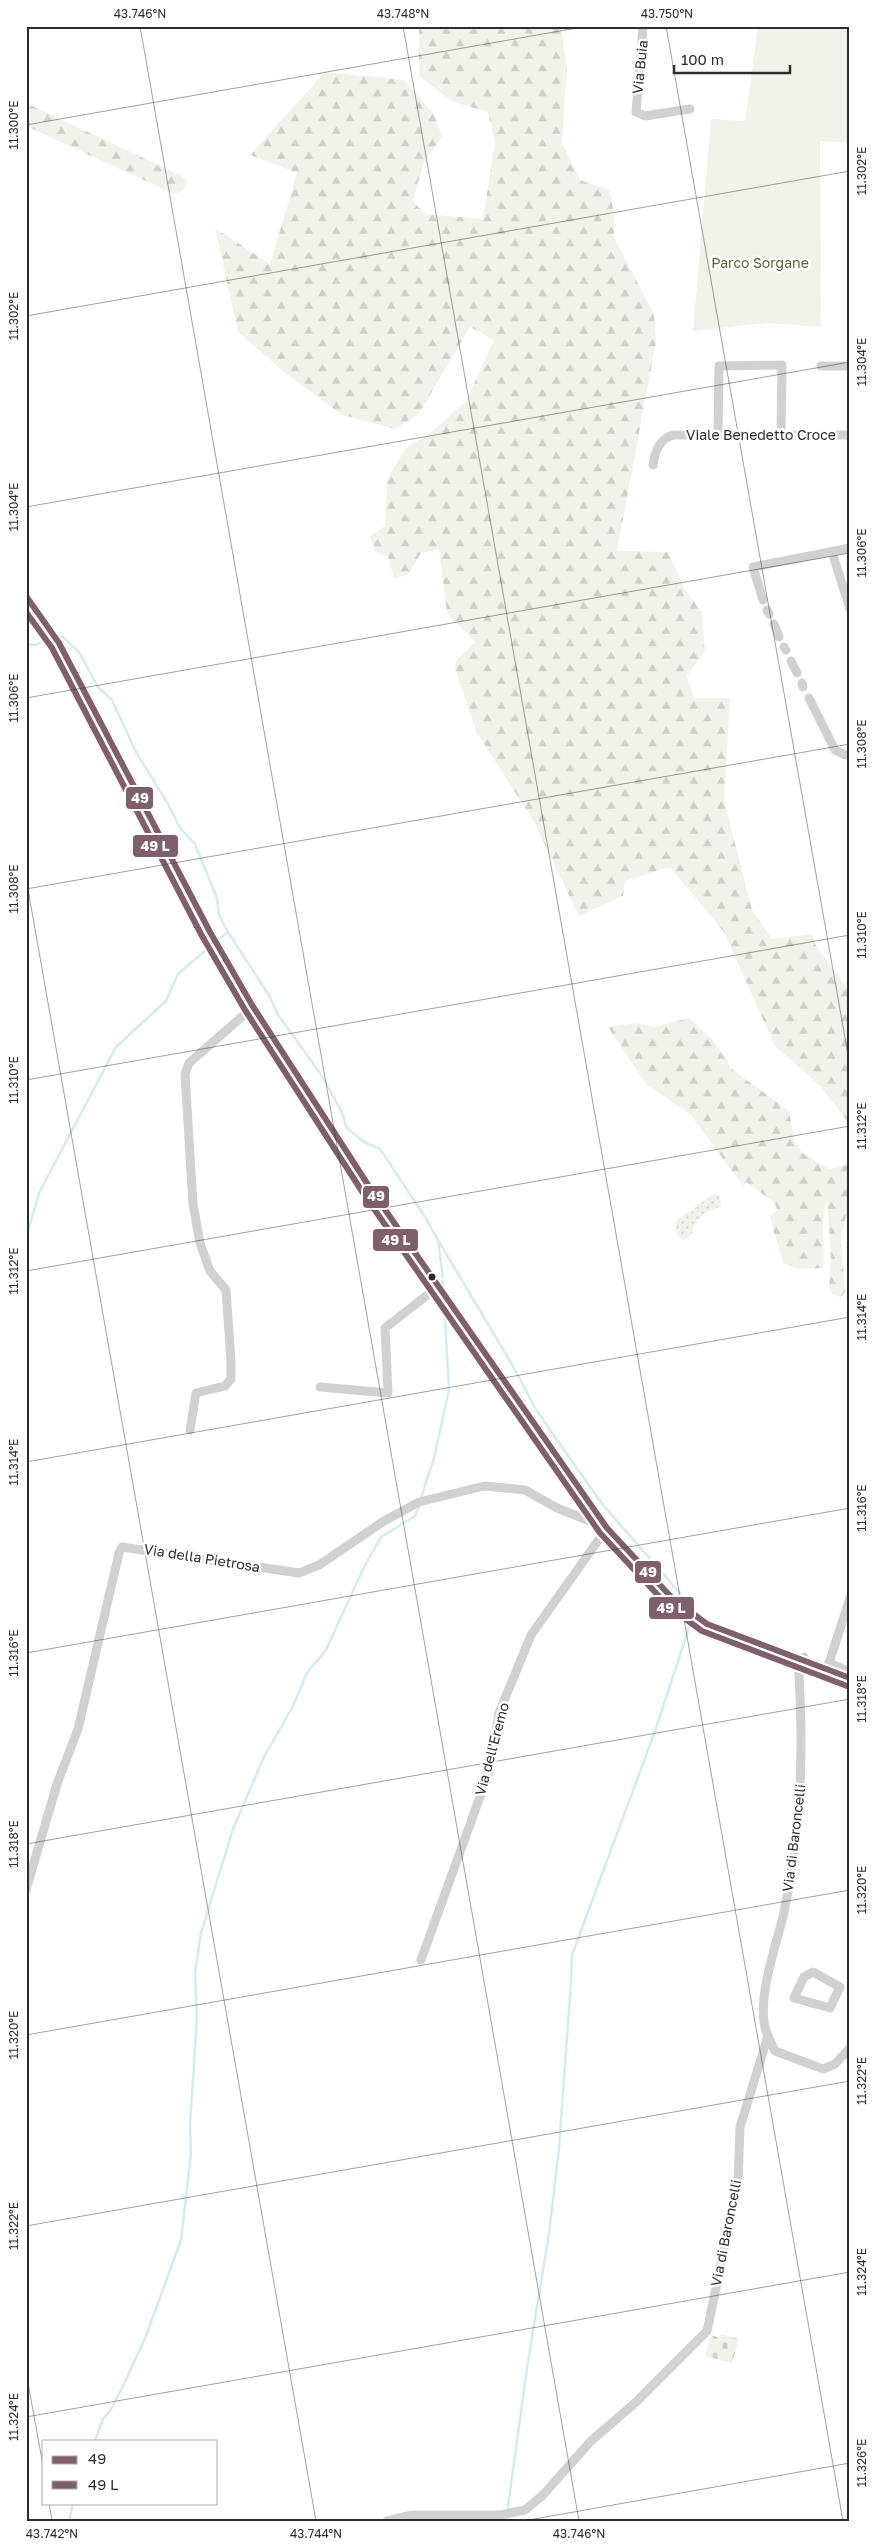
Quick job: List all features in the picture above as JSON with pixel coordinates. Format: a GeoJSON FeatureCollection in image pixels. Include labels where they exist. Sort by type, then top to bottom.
{"type":"FeatureCollection","features":[{"type":"Feature","properties":{"kind":"street","name":"Via Buia"},"geometry":{"type":"LineString","coordinates":[[643,26],[636,112],[645,116],[690,109]]}},
{"type":"Feature","properties":{"kind":"street"},"geometry":{"type":"LineString","coordinates":[[718,434],[718,366],[782,365],[781,435]]}},
{"type":"Feature","properties":{"kind":"street"},"geometry":{"type":"LineString","coordinates":[[821,366],[850,366]]}},
{"type":"Feature","properties":{"kind":"street","name":"Viale Benedetto Croce"},"geometry":{"type":"LineString","coordinates":[[652,465],[659,445],[664,439],[673,435],[850,435]]}},
{"type":"Feature","properties":{"kind":"street"},"geometry":{"type":"LineString","coordinates":[[763,600],[753,567],[850,548]]}},
{"type":"Feature","properties":{"kind":"street"},"geometry":{"type":"LineString","coordinates":[[832,552],[846,586],[850,609]]}},
{"type":"Feature","properties":{"kind":"street"},"geometry":{"type":"LineString","coordinates":[[26,596],[56,639],[210,932],[253,1007],[372,1190],[440,1285],[607,1528],[674,1600],[707,1624],[850,1678]]}},
{"type":"Feature","properties":{"kind":"street"},"geometry":{"type":"LineString","coordinates":[[774,624],[780,636]]}},
{"type":"Feature","properties":{"kind":"street"},"geometry":{"type":"LineString","coordinates":[[791,661],[797,673]]}},
{"type":"Feature","properties":{"kind":"street"},"geometry":{"type":"LineString","coordinates":[[809,698],[835,750],[845,755],[850,754]]}},
{"type":"Feature","properties":{"kind":"street"},"geometry":{"type":"LineString","coordinates":[[190,1430],[196,1393],[225,1386],[231,1378],[231,1361],[226,1290],[210,1271],[200,1243],[193,1204],[185,1074],[189,1063],[253,1007]]}},
{"type":"Feature","properties":{"kind":"street"},"geometry":{"type":"LineString","coordinates":[[320,1387],[388,1393],[385,1328],[440,1285]]}},
{"type":"Feature","properties":{"kind":"street","name":"Via della Pietrosa"},"geometry":{"type":"LineString","coordinates":[[26,1890],[57,1784],[78,1729],[119,1553],[122,1547],[299,1573],[319,1565],[384,1521],[418,1502],[484,1486],[525,1490],[557,1508],[607,1528]]}},
{"type":"Feature","properties":{"kind":"street","name":"Via dell'Eremo"},"geometry":{"type":"LineString","coordinates":[[421,1960],[490,1769],[499,1713],[531,1635],[607,1528]]}},
{"type":"Feature","properties":{"kind":"street"},"geometry":{"type":"LineString","coordinates":[[850,1598],[828,1663],[850,1672]]}},
{"type":"Feature","properties":{"kind":"street","name":"Via di Baroncelli"},"geometry":{"type":"LineString","coordinates":[[387,2521],[412,2515],[500,2515],[525,2510],[543,2495],[591,2441],[635,2403],[707,2331],[738,2184],[740,2127],[768,2036],[764,2028],[763,2002],[788,1892],[799,1825],[802,1724],[794,1658]]}},
{"type":"Feature","properties":{"kind":"street"},"geometry":{"type":"LineString","coordinates":[[813,1972],[840,1987],[830,2008],[794,1998],[804,1977],[813,1972]]}},
{"type":"Feature","properties":{"kind":"street"},"geometry":{"type":"LineString","coordinates":[[768,2036],[775,2051],[823,2068],[835,2064],[850,2048]]}},
{"type":"Feature","properties":{"kind":"green space"},"geometry":{"type":"Polygon","coordinates":[[[419,26],[561,26],[567,68],[562,143],[580,180],[609,190],[614,212],[614,237],[654,314],[656,342],[617,551],[668,552],[685,590],[702,612],[705,651],[687,676],[694,698],[730,698],[724,800],[752,910],[772,939],[812,934],[816,946],[850,992],[850,1125],[821,1087],[775,1046],[724,932],[670,867],[625,881],[623,896],[579,916],[534,822],[476,731],[455,668],[456,661],[475,642],[447,613],[439,549],[421,553],[409,574],[394,579],[388,557],[375,552],[370,536],[385,526],[387,479],[406,448],[434,430],[466,401],[494,340],[470,327],[418,415],[395,429],[342,415],[284,372],[238,332],[215,228],[270,264],[297,173],[250,155],[325,72],[404,80],[434,114],[442,136],[423,165],[413,201],[425,214],[483,219],[495,142],[488,112],[453,102],[419,76],[419,26]]]}},
{"type":"Feature","properties":{"kind":"green space","name":"Parco Sorgane"},"geometry":{"type":"Polygon","coordinates":[[[758,26],[850,26],[850,143],[820,141],[821,327],[767,323],[693,331],[711,119],[745,121],[758,26]]]}},
{"type":"Feature","properties":{"kind":"green space"},"geometry":{"type":"Polygon","coordinates":[[[26,103],[182,176],[187,180],[183,191],[174,194],[26,126],[26,103]]]}},
{"type":"Feature","properties":{"kind":"green space"},"geometry":{"type":"Polygon","coordinates":[[[689,1018],[712,1039],[733,1070],[789,1111],[794,1140],[802,1153],[829,1169],[845,1165],[850,1160],[850,1200],[841,1237],[845,1292],[841,1297],[832,1295],[829,1287],[831,1258],[827,1199],[823,1224],[823,1268],[799,1269],[783,1263],[770,1216],[777,1210],[775,1203],[746,1182],[743,1186],[690,1114],[646,1084],[608,1027],[636,1023],[654,1027],[689,1018]]]}},
{"type":"Feature","properties":{"kind":"green space"},"geometry":{"type":"Polygon","coordinates":[[[715,1193],[720,1196],[721,1206],[702,1216],[693,1228],[692,1234],[683,1240],[675,1233],[677,1220],[715,1193]]]}},
{"type":"Feature","properties":{"kind":"green space"},"geometry":{"type":"Polygon","coordinates":[[[721,2334],[739,2339],[732,2363],[705,2356],[711,2335],[720,2338],[721,2334]]]}},
{"type":"Feature","properties":{"kind":"waterway"},"geometry":{"type":"LineString","coordinates":[[57,637],[63,637],[79,652],[98,687],[112,700],[136,752],[168,804],[180,828],[195,844],[217,898],[219,915],[228,932],[270,997],[278,1015],[320,1073],[341,1110],[347,1128],[364,1142],[380,1149],[425,1217],[438,1240],[443,1278]]}},
{"type":"Feature","properties":{"kind":"waterway"},"geometry":{"type":"LineString","coordinates":[[26,644],[36,645],[52,638]]}},
{"type":"Feature","properties":{"kind":"waterway"},"geometry":{"type":"LineString","coordinates":[[217,941],[228,932]]}},
{"type":"Feature","properties":{"kind":"waterway"},"geometry":{"type":"LineString","coordinates":[[26,1239],[39,1193],[116,1047],[166,1001],[178,974],[213,944]]}},
{"type":"Feature","properties":{"kind":"waterway"},"geometry":{"type":"LineString","coordinates":[[438,1240],[514,1368],[535,1408],[603,1505],[686,1600],[687,1607]]}},
{"type":"Feature","properties":{"kind":"waterway"},"geometry":{"type":"LineString","coordinates":[[421,1498],[434,1458],[449,1390],[444,1300]]}},
{"type":"Feature","properties":{"kind":"waterway"},"geometry":{"type":"LineString","coordinates":[[95,2440],[103,2419],[110,2411],[146,2336],[181,2240],[191,2153],[190,2125],[197,2018],[195,1973],[201,1933],[233,1829],[264,1757],[293,1706],[307,1673],[326,1650],[364,1567],[381,1537],[415,1516],[419,1506]]}},
{"type":"Feature","properties":{"kind":"waterway"},"geometry":{"type":"LineString","coordinates":[[506,2521],[527,2368],[549,2234],[559,2148],[572,1955],[654,1734],[688,1631],[689,1617]]}},
{"type":"Feature","properties":{"kind":"waterway"},"geometry":{"type":"LineString","coordinates":[[69,2521],[73,2504]]}},
{"type":"Feature","properties":{"kind":"transit line","name":"49"},"geometry":{"type":"LineString","coordinates":[[26,596],[59,643],[210,932],[252,1005],[372,1191],[607,1528],[674,1600],[707,1624],[850,1678]]}},
{"type":"Feature","properties":{"kind":"transit line"},"geometry":{"type":"LineString","coordinates":[[26,612],[52,648],[202,936],[245,1010],[365,1196],[600,1533],[668,1606],[702,1631],[847,1686]]}}]}
